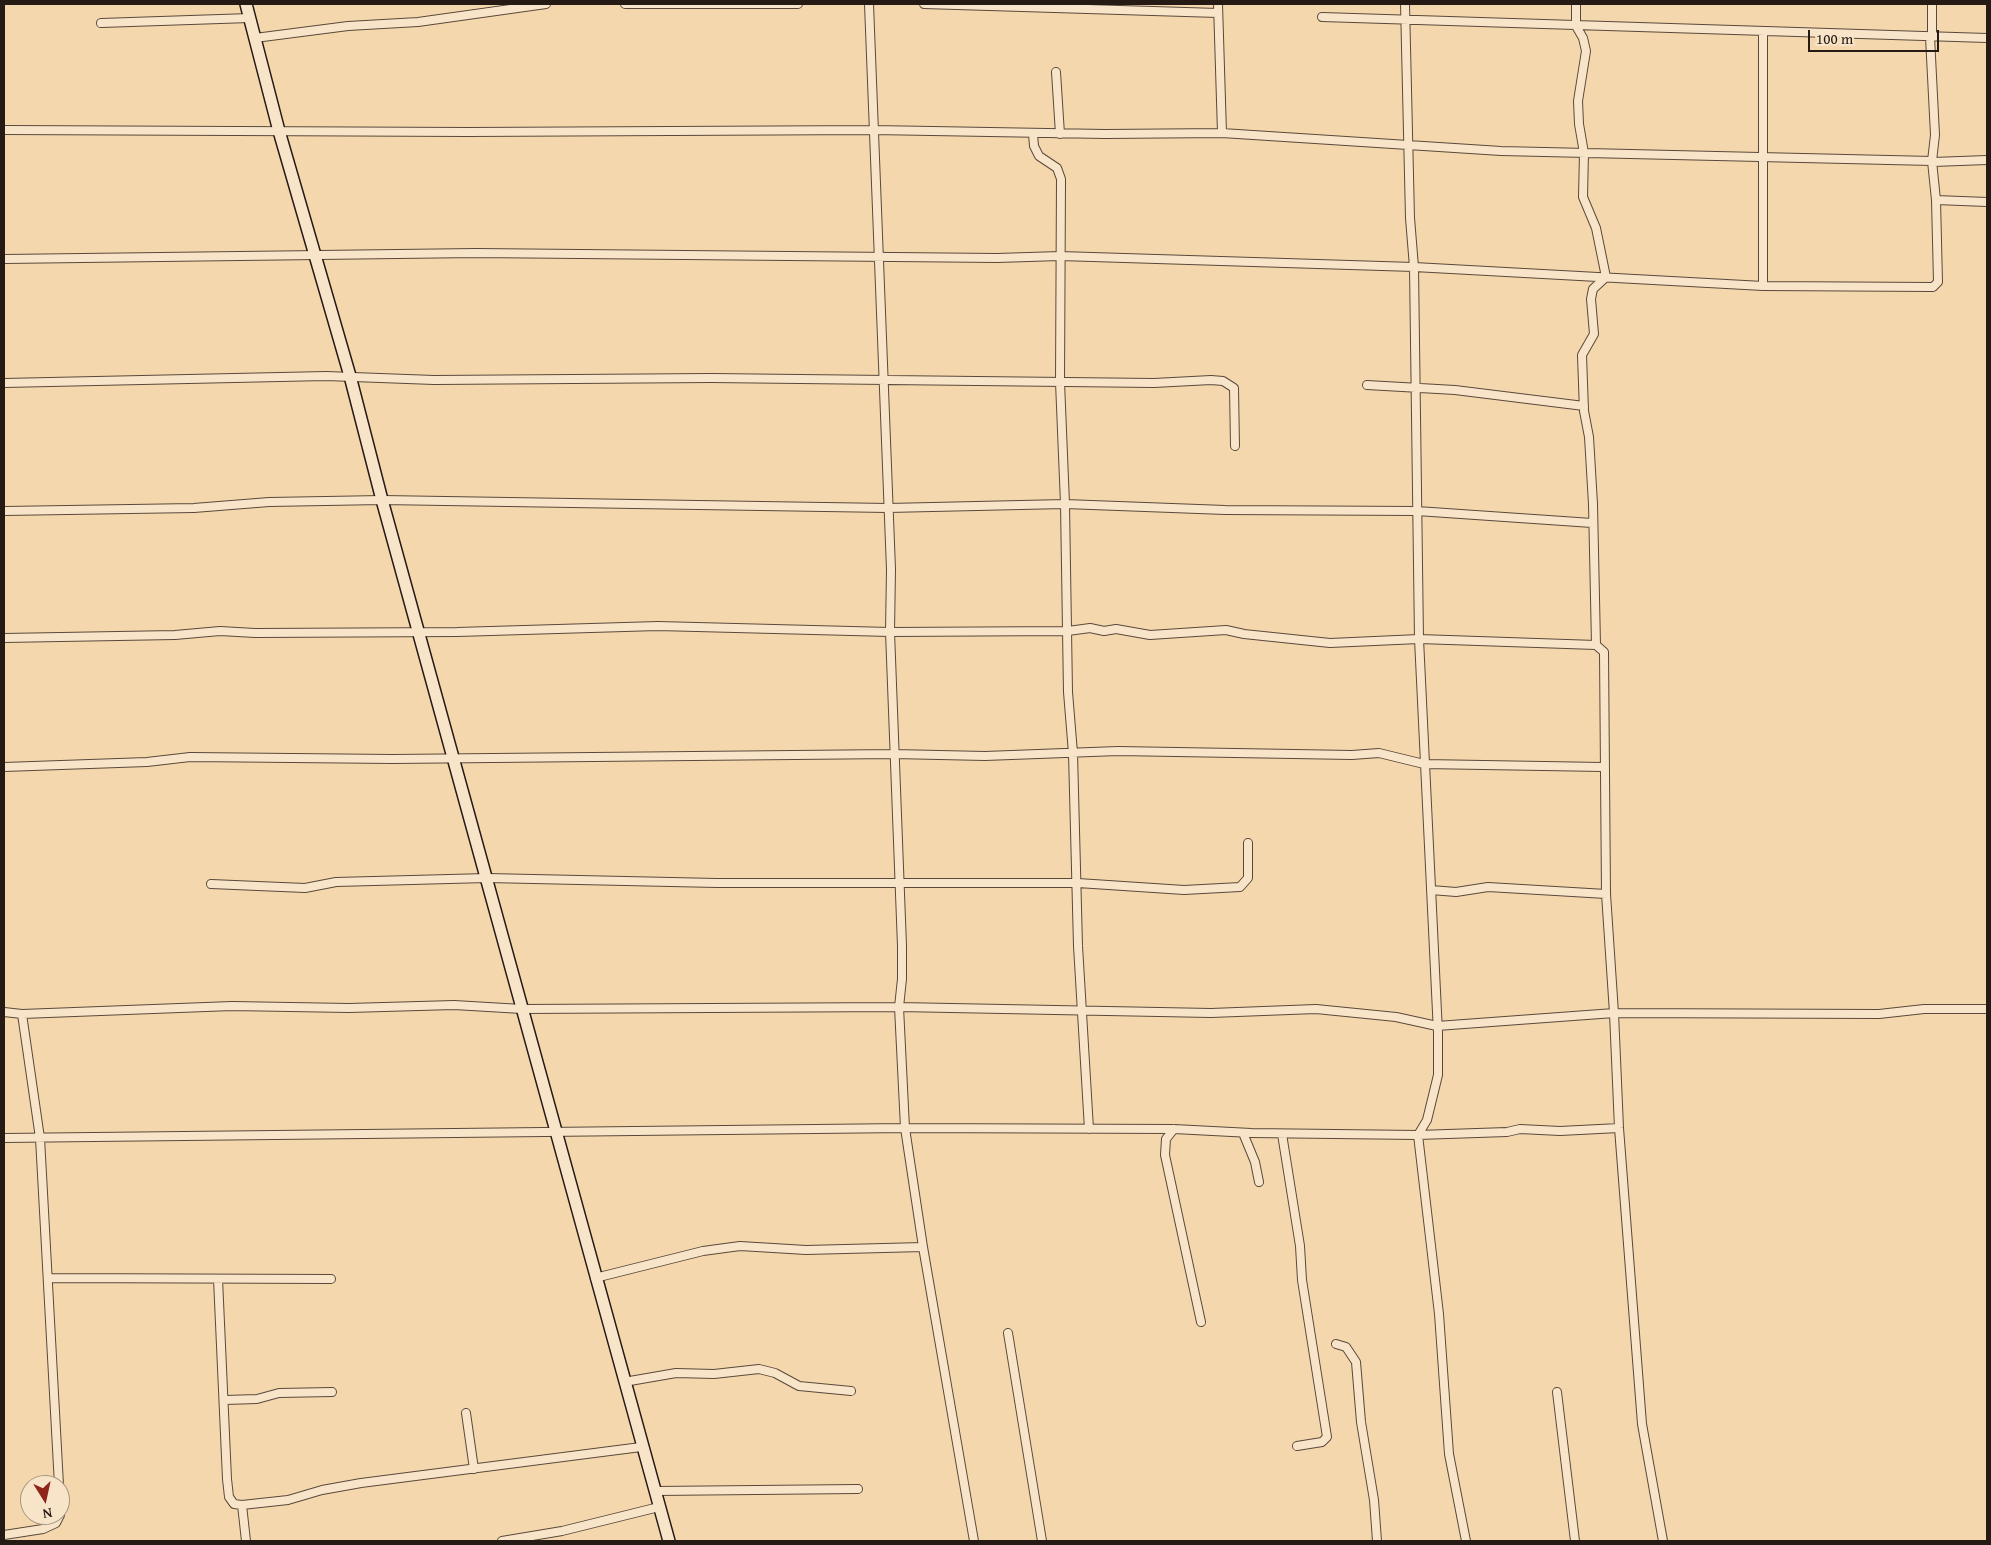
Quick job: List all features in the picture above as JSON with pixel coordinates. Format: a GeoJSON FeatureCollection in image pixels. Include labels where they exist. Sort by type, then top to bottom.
{"type":"FeatureCollection","features":[{"type":"Feature","properties":{"kind":"street"},"geometry":{"type":"LineString","coordinates":[[246,4],[279,131],[313,254],[350,376],[418,632],[487,878],[641,1446],[669,1541]]}},
{"type":"Feature","properties":{"kind":"street"},"geometry":{"type":"LineString","coordinates":[[256,38],[348,26],[418,22],[546,4]]}},
{"type":"Feature","properties":{"kind":"street"},"geometry":{"type":"LineString","coordinates":[[625,4],[798,4]]}},
{"type":"Feature","properties":{"kind":"street"},"geometry":{"type":"LineString","coordinates":[[869,4],[891,569],[890,632],[898,882],[902,946],[902,979],[899,1007],[905,1128],[923,1247],[974,1541]]}},
{"type":"Feature","properties":{"kind":"street"},"geometry":{"type":"LineString","coordinates":[[924,4],[1218,14]]}},
{"type":"Feature","properties":{"kind":"street"},"geometry":{"type":"LineString","coordinates":[[1218,4],[1222,133]]}},
{"type":"Feature","properties":{"kind":"street"},"geometry":{"type":"LineString","coordinates":[[1405,4],[1410,146],[1410,218],[1414,267],[1419,639],[1438,1075],[1427,1120],[1418,1136],[1439,1314],[1449,1454],[1466,1541]]}},
{"type":"Feature","properties":{"kind":"street"},"geometry":{"type":"LineString","coordinates":[[1576,4],[1576,26],[1583,38],[1586,51],[1578,101],[1579,124],[1584,153],[1583,197],[1596,228],[1606,276]]}},
{"type":"Feature","properties":{"kind":"street"},"geometry":{"type":"LineString","coordinates":[[4,259],[476,253],[997,258],[1060,256],[1414,267],[1763,286],[1933,287],[1938,282],[1933,162],[1935,135],[1931,37],[1932,4]]}},
{"type":"Feature","properties":{"kind":"street"},"geometry":{"type":"LineString","coordinates":[[1322,17],[1987,38]]}},
{"type":"Feature","properties":{"kind":"street"},"geometry":{"type":"LineString","coordinates":[[101,23],[250,18]]}},
{"type":"Feature","properties":{"kind":"street"},"geometry":{"type":"LineString","coordinates":[[1763,31],[1763,286]]}},
{"type":"Feature","properties":{"kind":"street"},"geometry":{"type":"LineString","coordinates":[[1056,72],[1060,134]]}},
{"type":"Feature","properties":{"kind":"street"},"geometry":{"type":"LineString","coordinates":[[4,130],[874,130],[1034,134],[1222,133],[1501,151],[1933,162],[1987,160]]}},
{"type":"Feature","properties":{"kind":"street"},"geometry":{"type":"LineString","coordinates":[[1034,134],[1034,146],[1038,156],[1057,168],[1061,179],[1060,382],[1065,504],[1068,692],[1074,753],[1078,946],[1089,1129]]}},
{"type":"Feature","properties":{"kind":"street"},"geometry":{"type":"LineString","coordinates":[[1936,200],[1987,202]]}},
{"type":"Feature","properties":{"kind":"street"},"geometry":{"type":"LineString","coordinates":[[1596,645],[1589,438],[1584,406],[1582,355],[1594,334],[1592,293],[1595,285],[1606,276]]}},
{"type":"Feature","properties":{"kind":"street"},"geometry":{"type":"LineString","coordinates":[[4,383],[350,376],[434,380],[711,378],[1060,382],[1223,381],[1234,388],[1235,446]]}},
{"type":"Feature","properties":{"kind":"street"},"geometry":{"type":"LineString","coordinates":[[1367,385],[1415,387],[1584,406]]}},
{"type":"Feature","properties":{"kind":"street"},"geometry":{"type":"LineString","coordinates":[[4,511],[194,508],[269,502],[382,500],[888,508],[1065,504],[1225,510],[1416,511],[1592,523]]}},
{"type":"Feature","properties":{"kind":"street"},"geometry":{"type":"LineString","coordinates":[[4,638],[175,635],[220,631],[255,633],[418,632],[658,626],[890,632],[1068,631],[1090,628],[1150,635],[1226,630],[1244,634],[1330,643],[1419,639],[1596,645],[1604,652],[1606,894],[1619,1128],[1642,1424],[1663,1541]]}},
{"type":"Feature","properties":{"kind":"street"},"geometry":{"type":"LineString","coordinates":[[4,767],[146,762],[190,757],[327,760],[894,754],[984,756],[1118,751],[1352,755],[1379,753],[1424,764],[1604,767]]}},
{"type":"Feature","properties":{"kind":"street"},"geometry":{"type":"LineString","coordinates":[[211,884],[305,888],[336,882],[487,878],[717,883],[1078,883],[1184,890],[1240,887],[1248,878],[1248,843]]}},
{"type":"Feature","properties":{"kind":"street"},"geometry":{"type":"LineString","coordinates":[[1430,890],[1456,892],[1488,887],[1606,894]]}},
{"type":"Feature","properties":{"kind":"street"},"geometry":{"type":"LineString","coordinates":[[4,1012],[22,1014],[57,1011],[232,1006],[349,1008],[454,1005],[522,1009],[899,1007],[1211,1013],[1316,1009],[1396,1017],[1437,1026],[1614,1013],[1870,1014],[1924,1009],[1987,1009]]}},
{"type":"Feature","properties":{"kind":"street"},"geometry":{"type":"LineString","coordinates":[[22,1014],[40,1138],[59,1475]]}},
{"type":"Feature","properties":{"kind":"street"},"geometry":{"type":"LineString","coordinates":[[4,1138],[905,1128],[1174,1129],[1243,1133],[1418,1136],[1507,1132],[1520,1129],[1560,1131],[1619,1128]]}},
{"type":"Feature","properties":{"kind":"street"},"geometry":{"type":"LineString","coordinates":[[1174,1129],[1166,1139],[1165,1154],[1201,1322]]}},
{"type":"Feature","properties":{"kind":"street"},"geometry":{"type":"LineString","coordinates":[[1243,1133],[1256,1162],[1259,1182]]}},
{"type":"Feature","properties":{"kind":"street"},"geometry":{"type":"LineString","coordinates":[[1282,1134],[1300,1246],[1302,1280],[1327,1437],[1322,1442],[1297,1446]]}},
{"type":"Feature","properties":{"kind":"street"},"geometry":{"type":"LineString","coordinates":[[595,1278],[703,1252],[740,1246],[806,1250],[923,1247]]}},
{"type":"Feature","properties":{"kind":"street"},"geometry":{"type":"LineString","coordinates":[[49,1278],[331,1279]]}},
{"type":"Feature","properties":{"kind":"street"},"geometry":{"type":"LineString","coordinates":[[218,1279],[229,1497],[234,1504],[242,1505],[288,1500],[322,1490],[361,1483],[641,1446]]}},
{"type":"Feature","properties":{"kind":"street"},"geometry":{"type":"LineString","coordinates":[[1008,1333],[1042,1541]]}},
{"type":"Feature","properties":{"kind":"street"},"geometry":{"type":"LineString","coordinates":[[1336,1344],[1346,1347],[1356,1362],[1361,1422],[1374,1500],[1377,1541]]}},
{"type":"Feature","properties":{"kind":"street"},"geometry":{"type":"LineString","coordinates":[[624,1382],[676,1373],[714,1374],[759,1369],[775,1373],[800,1386],[851,1392]]}},
{"type":"Feature","properties":{"kind":"street"},"geometry":{"type":"LineString","coordinates":[[225,1400],[258,1400],[279,1393],[332,1392]]}},
{"type":"Feature","properties":{"kind":"street"},"geometry":{"type":"LineString","coordinates":[[1557,1392],[1576,1541]]}},
{"type":"Feature","properties":{"kind":"street"},"geometry":{"type":"LineString","coordinates":[[466,1414],[474,1469]]}},
{"type":"Feature","properties":{"kind":"street"},"geometry":{"type":"LineString","coordinates":[[655,1491],[858,1489]]}},
{"type":"Feature","properties":{"kind":"street"},"geometry":{"type":"LineString","coordinates":[[242,1505],[246,1541]]}},
{"type":"Feature","properties":{"kind":"street"},"geometry":{"type":"LineString","coordinates":[[502,1541],[562,1531],[659,1507]]}},
{"type":"Feature","properties":{"kind":"street"},"geometry":{"type":"LineString","coordinates":[[4,1534],[43,1529],[52,1525]]}}]}
